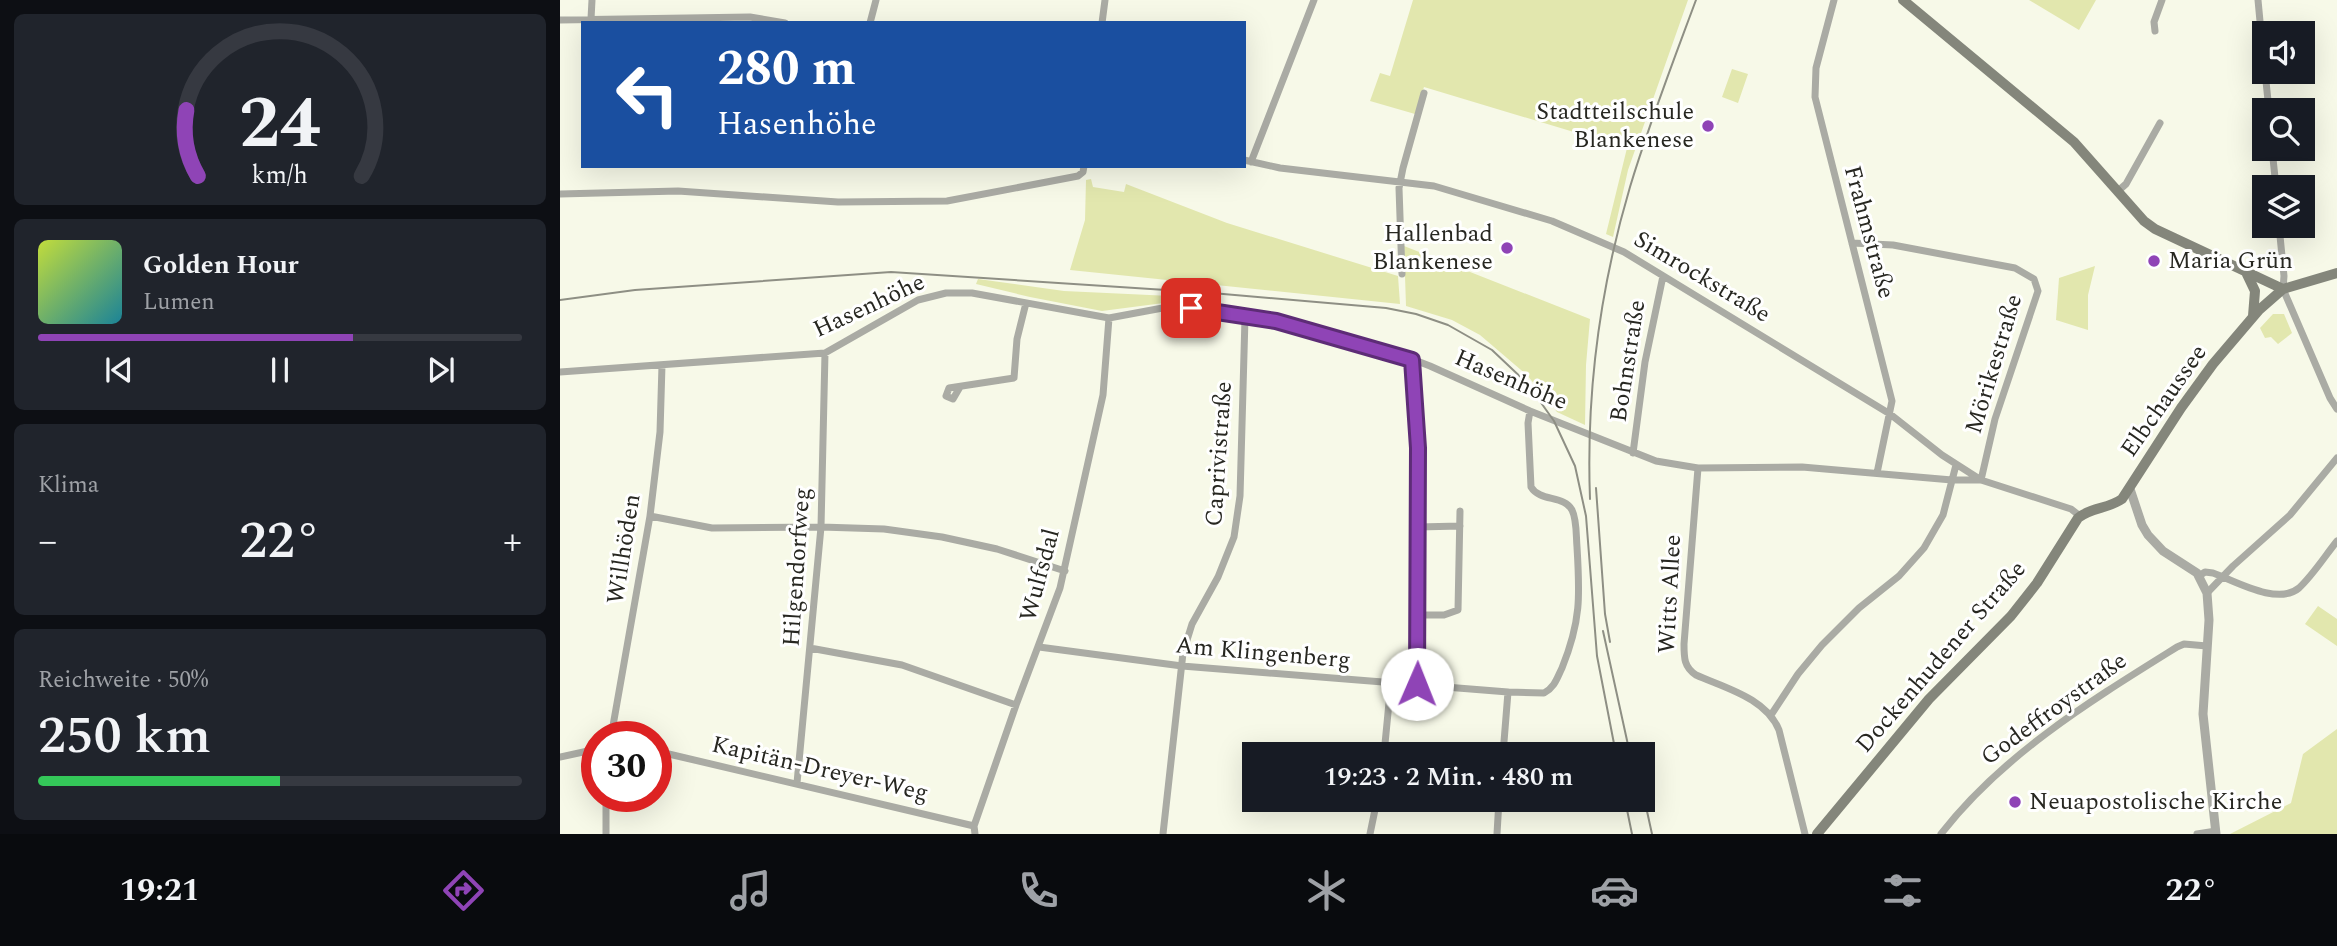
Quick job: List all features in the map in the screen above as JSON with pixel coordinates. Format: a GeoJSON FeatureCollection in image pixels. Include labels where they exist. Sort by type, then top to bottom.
{"type":"FeatureCollection","features":[{"type":"Feature","properties":{"kind":"main road"},"geometry":{"type":"LineString","coordinates":[[1903,0],[2074,142],[2136,214],[2155,229],[2283,289]]}},
{"type":"Feature","properties":{"kind":"main road"},"geometry":{"type":"LineString","coordinates":[[2245,270],[2255,291],[2253,316]]}},
{"type":"Feature","properties":{"kind":"main road","name":"Elbchaussee"},"geometry":{"type":"LineString","coordinates":[[2130,489],[2181,408],[2253,316],[2283,289],[2337,272]]}},
{"type":"Feature","properties":{"kind":"main road"},"geometry":{"type":"LineString","coordinates":[[2080,516],[2087,511],[2115,504],[2130,489]]}},
{"type":"Feature","properties":{"kind":"main road","name":"Dockenhudener Straße"},"geometry":{"type":"LineString","coordinates":[[1817,834],[1929,699],[2011,616],[2037,583],[2080,516]]}},
{"type":"Feature","properties":{"kind":"street"},"geometry":{"type":"LineString","coordinates":[[591,19],[592,0]]}},
{"type":"Feature","properties":{"kind":"street"},"geometry":{"type":"LineString","coordinates":[[871,21],[876,0]]}},
{"type":"Feature","properties":{"kind":"street"},"geometry":{"type":"LineString","coordinates":[[1102,21],[1105,0]]}},
{"type":"Feature","properties":{"kind":"street"},"geometry":{"type":"LineString","coordinates":[[1248,161],[1314,0]]}},
{"type":"Feature","properties":{"kind":"street","name":"Frahmstraße"},"geometry":{"type":"LineString","coordinates":[[1834,0],[1817,65],[1815,97],[1892,401],[1877,473]]}},
{"type":"Feature","properties":{"kind":"street"},"geometry":{"type":"LineString","coordinates":[[2155,31],[2154,22],[2162,0]]}},
{"type":"Feature","properties":{"kind":"street"},"geometry":{"type":"LineString","coordinates":[[2259,0],[2261,21]]}},
{"type":"Feature","properties":{"kind":"street"},"geometry":{"type":"LineString","coordinates":[[560,20],[750,17],[773,21]]}},
{"type":"Feature","properties":{"kind":"street"},"geometry":{"type":"LineString","coordinates":[[1402,274],[1400,181],[1424,93]]}},
{"type":"Feature","properties":{"kind":"street"},"geometry":{"type":"LineString","coordinates":[[2118,191],[2126,184],[2160,123]]}},
{"type":"Feature","properties":{"kind":"street","name":"Simrockstraße"},"geometry":{"type":"LineString","coordinates":[[1248,161],[1280,168],[1434,186],[1557,223],[1624,252],[1890,414],[1956,465],[1981,480]]}},
{"type":"Feature","properties":{"kind":"street"},"geometry":{"type":"LineString","coordinates":[[560,194],[678,191],[827,202],[947,201],[965,200],[1078,176],[1084,168]]}},
{"type":"Feature","properties":{"kind":"street"},"geometry":{"type":"LineString","coordinates":[[2280,238],[2283,289],[2337,409]]}},
{"type":"Feature","properties":{"kind":"street","name":"Mörikestraße"},"geometry":{"type":"LineString","coordinates":[[1852,243],[1893,245],[1984,261],[2015,268],[2034,279],[2038,291],[1995,419],[1981,480]]}},
{"type":"Feature","properties":{"kind":"street","name":"Bohnstraße"},"geometry":{"type":"LineString","coordinates":[[1633,453],[1645,362],[1663,276]]}},
{"type":"Feature","properties":{"kind":"street","name":"Hasenhöhe"},"geometry":{"type":"LineString","coordinates":[[560,372],[825,353],[918,300],[959,292],[1109,318],[1168,307],[1191,308],[1276,321],[1412,360],[1656,461],[1698,468],[1802,467],[1952,481],[1981,480],[2071,509],[2080,516]]}},
{"type":"Feature","properties":{"kind":"street"},"geometry":{"type":"LineString","coordinates":[[960,387],[1011,381],[1014,378],[1017,339],[1026,303]]}},
{"type":"Feature","properties":{"kind":"street","name":"Wulfsdal"},"geometry":{"type":"LineString","coordinates":[[974,830],[1065,571],[1102,395],[1109,318]]}},
{"type":"Feature","properties":{"kind":"street","name":"Caprivistraße"},"geometry":{"type":"LineString","coordinates":[[1163,834],[1186,640],[1218,577],[1234,537],[1240,496],[1245,318]]}},
{"type":"Feature","properties":{"kind":"street","name":"Hilgendorfweg"},"geometry":{"type":"LineString","coordinates":[[797,783],[821,527],[825,353]]}},
{"type":"Feature","properties":{"kind":"street"},"geometry":{"type":"LineString","coordinates":[[1412,360],[1418,437],[1417,684]]}},
{"type":"Feature","properties":{"kind":"street","name":"Willhöden"},"geometry":{"type":"LineString","coordinates":[[614,721],[650,516],[660,432],[662,365]]}},
{"type":"Feature","properties":{"kind":"street","name":"Am Klingenberg"},"geometry":{"type":"LineString","coordinates":[[1039,646],[1182,666],[1540,694],[1551,689],[1573,642],[1580,604],[1576,530],[1572,510],[1563,502],[1537,495],[1531,488],[1528,423],[1530,411]]}},
{"type":"Feature","properties":{"kind":"street"},"geometry":{"type":"LineString","coordinates":[[2207,593],[2290,515],[2337,458]]}},
{"type":"Feature","properties":{"kind":"street"},"geometry":{"type":"LineString","coordinates":[[1805,834],[1779,730],[1771,715],[1798,674],[1822,645],[1859,608],[1899,576],[1924,548],[1943,515],[1956,465]]}},
{"type":"Feature","properties":{"kind":"street","name":"Witts Allee"},"geometry":{"type":"LineString","coordinates":[[1698,468],[1684,644],[1685,663],[1696,675],[1753,701],[1771,715]]}},
{"type":"Feature","properties":{"kind":"street","name":"Elbchaussee"},"geometry":{"type":"LineString","coordinates":[[2130,489],[2142,525],[2153,541],[2199,576],[2207,593],[2209,610],[2203,714],[2216,832]]}},
{"type":"Feature","properties":{"kind":"street"},"geometry":{"type":"LineString","coordinates":[[1417,615],[1444,615],[1458,610],[1460,511]]}},
{"type":"Feature","properties":{"kind":"street"},"geometry":{"type":"LineString","coordinates":[[650,516],[712,528],[884,529],[942,537],[997,549],[1065,571]]}},
{"type":"Feature","properties":{"kind":"street"},"geometry":{"type":"LineString","coordinates":[[1418,527],[1460,526]]}},
{"type":"Feature","properties":{"kind":"street"},"geometry":{"type":"LineString","coordinates":[[2199,576],[2210,572],[2270,594],[2284,596],[2298,589],[2337,541]]}},
{"type":"Feature","properties":{"kind":"street","name":"Godeffroystraße"},"geometry":{"type":"LineString","coordinates":[[1941,834],[1988,780],[2022,750],[2177,647],[2184,644],[2207,646]]}},
{"type":"Feature","properties":{"kind":"street"},"geometry":{"type":"LineString","coordinates":[[810,648],[902,665],[1016,705]]}},
{"type":"Feature","properties":{"kind":"street"},"geometry":{"type":"LineString","coordinates":[[1385,742],[1391,682]]}},
{"type":"Feature","properties":{"kind":"street"},"geometry":{"type":"LineString","coordinates":[[1504,742],[1508,692]]}},
{"type":"Feature","properties":{"kind":"street"},"geometry":{"type":"LineString","coordinates":[[560,757],[581,753]]}},
{"type":"Feature","properties":{"kind":"street","name":"Kapitän-Dreyer-Weg"},"geometry":{"type":"LineString","coordinates":[[672,755],[797,783],[974,830]]}},
{"type":"Feature","properties":{"kind":"street"},"geometry":{"type":"LineString","coordinates":[[606,812],[606,834]]}},
{"type":"Feature","properties":{"kind":"street"},"geometry":{"type":"LineString","coordinates":[[1370,834],[1375,812]]}},
{"type":"Feature","properties":{"kind":"street"},"geometry":{"type":"LineString","coordinates":[[1497,834],[1498,812]]}},
{"type":"Feature","properties":{"kind":"street"},"geometry":{"type":"LineString","coordinates":[[2197,834],[2216,832]]}},
{"type":"Feature","properties":{"kind":"green space"},"geometry":{"type":"Polygon","coordinates":[[[1413,0],[1688,0],[1628,170],[1613,237],[1606,234],[1627,148],[1424,87],[1415,114],[1370,101],[1380,73],[1390,76],[1413,0]]]}},
{"type":"Feature","properties":{"kind":"green space"},"geometry":{"type":"Polygon","coordinates":[[[2029,0],[2096,0],[2079,30],[2029,0]]]}},
{"type":"Feature","properties":{"kind":"green space"},"geometry":{"type":"Polygon","coordinates":[[[1732,69],[1748,74],[1738,103],[1722,97],[1732,69]]]}},
{"type":"Feature","properties":{"kind":"green space"},"geometry":{"type":"Polygon","coordinates":[[[1091,179],[1093,187],[1124,192],[1126,184],[1227,223],[1398,276],[1400,304],[1070,270],[1085,220],[1086,180],[1091,179]]]}},
{"type":"Feature","properties":{"kind":"green space"},"geometry":{"type":"Polygon","coordinates":[[[1404,246],[1590,319],[1585,425],[1557,412],[1527,375],[1480,335],[1452,320],[1406,306],[1404,246]]]}},
{"type":"Feature","properties":{"kind":"green space"},"geometry":{"type":"Polygon","coordinates":[[[2095,266],[2088,295],[2088,330],[2056,320],[2059,278],[2095,266]]]}},
{"type":"Feature","properties":{"kind":"green space"},"geometry":{"type":"Polygon","coordinates":[[[978,279],[1064,291],[1192,297],[1190,303],[1179,301],[1102,311],[976,284],[978,279]]]}},
{"type":"Feature","properties":{"kind":"green space"},"geometry":{"type":"Polygon","coordinates":[[[2273,314],[2284,314],[2292,333],[2278,344],[2271,337],[2265,338],[2260,328],[2273,314]]]}},
{"type":"Feature","properties":{"kind":"green space"},"geometry":{"type":"Polygon","coordinates":[[[2318,606],[2337,619],[2337,646],[2305,624],[2318,606]]]}},
{"type":"Feature","properties":{"kind":"green space"},"geometry":{"type":"Polygon","coordinates":[[[2337,729],[2337,834],[2230,834],[2291,803],[2303,754],[2337,729]]]}},
{"type":"Feature","properties":{"kind":"tram line"},"geometry":{"type":"LineString","coordinates":[[1590,499],[1593,380],[1611,263],[1637,163],[1696,0]]}},
{"type":"Feature","properties":{"kind":"tram line"},"geometry":{"type":"LineString","coordinates":[[560,300],[635,290],[891,272],[1212,293],[1386,308],[1416,314],[1448,325],[1492,350],[1527,383],[1554,421],[1575,466],[1586,516],[1597,656],[1614,742]]}},
{"type":"Feature","properties":{"kind":"tram line"},"geometry":{"type":"LineString","coordinates":[[1596,488],[1605,614],[1610,642]]}},
{"type":"Feature","properties":{"kind":"tram line"},"geometry":{"type":"LineString","coordinates":[[1603,631],[1627,742]]}},
{"type":"Feature","properties":{"kind":"tram line"},"geometry":{"type":"LineString","coordinates":[[1627,812],[1632,834]]}},
{"type":"Feature","properties":{"kind":"tram line"},"geometry":{"type":"LineString","coordinates":[[1647,812],[1652,834]]}},
{"type":"Feature","properties":{"kind":"place","name":"Stadtteilschule Blankenese"},"geometry":{"type":"Point","coordinates":[1708,126]}},
{"type":"Feature","properties":{"kind":"place","name":"Hallenbad Blankenese"},"geometry":{"type":"Point","coordinates":[1507,248]}},
{"type":"Feature","properties":{"kind":"place","name":"Maria Grün"},"geometry":{"type":"Point","coordinates":[2154,261]}},
{"type":"Feature","properties":{"kind":"place","name":"Neuapostolische Kirche"},"geometry":{"type":"Point","coordinates":[2015,802]}},
{"type":"Feature","properties":{"kind":"route"},"geometry":{"type":"LineString","coordinates":[[1191,308],[1276,321],[1399,354],[1412,360],[1418,448],[1417,684]]}}]}
